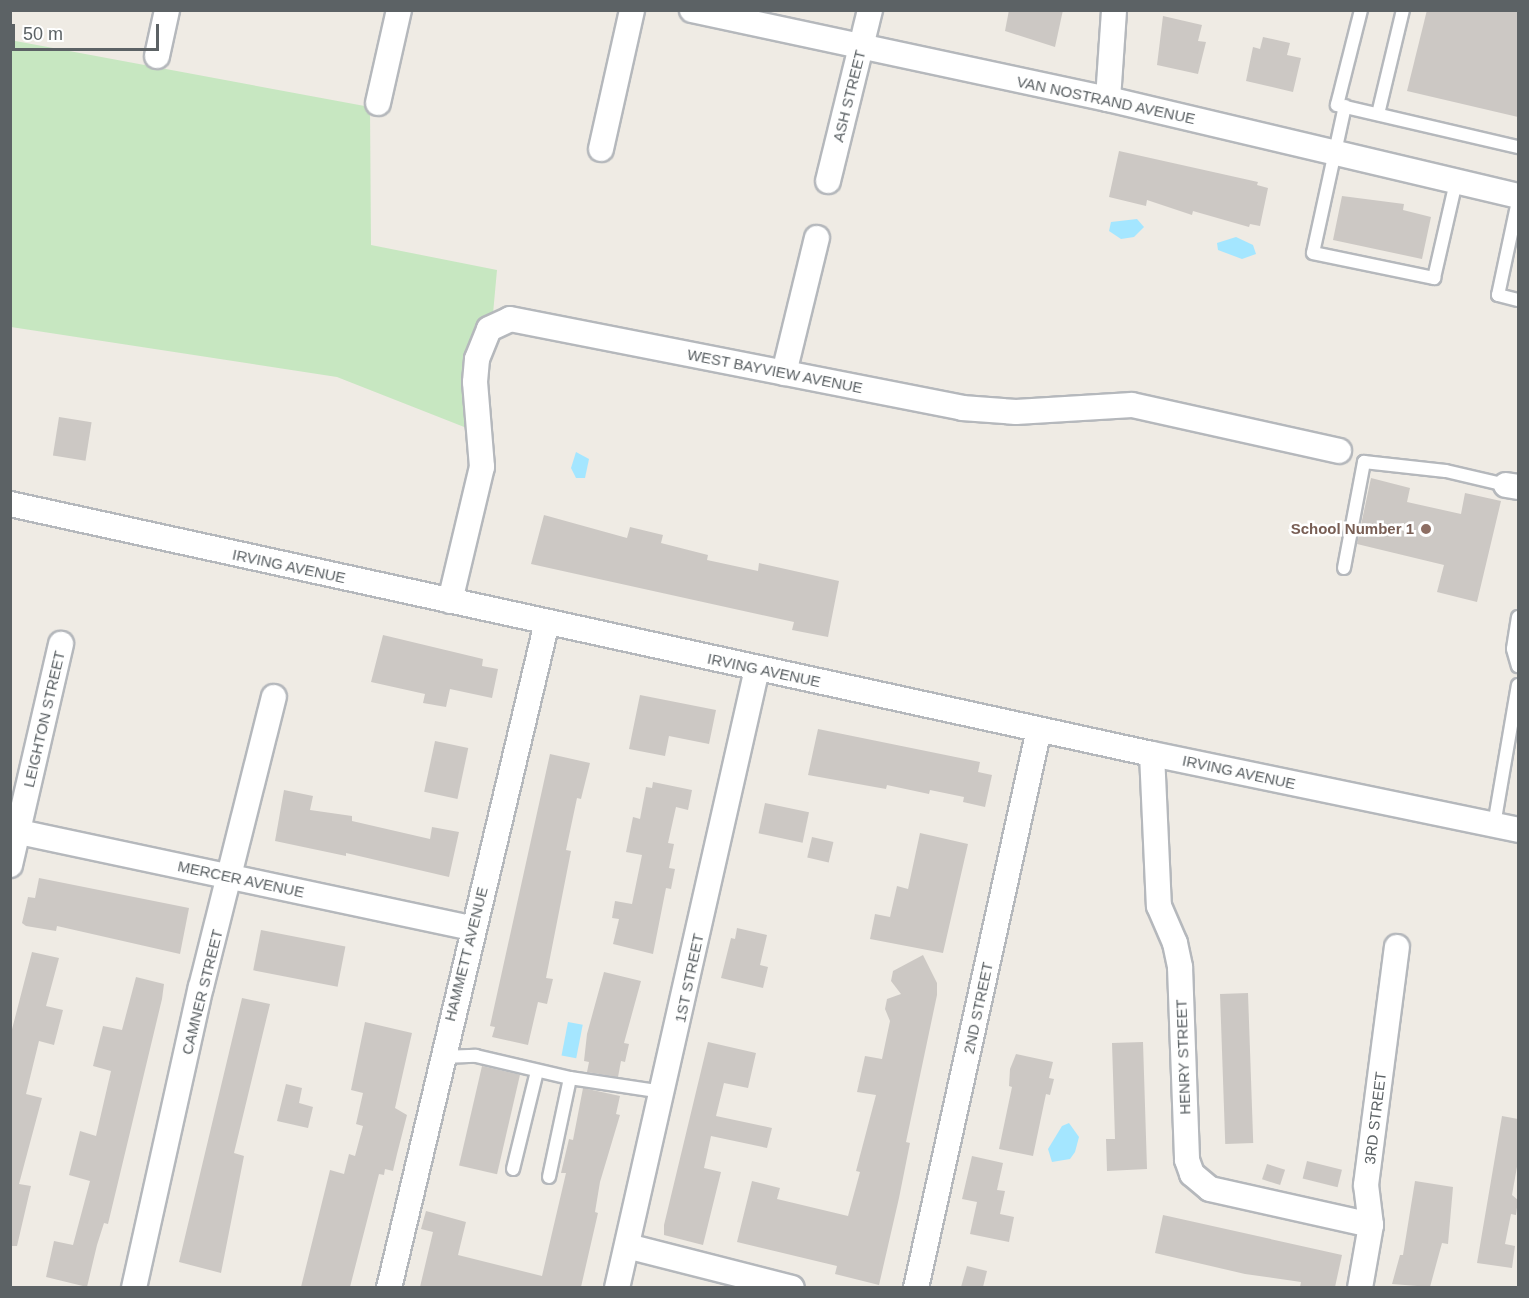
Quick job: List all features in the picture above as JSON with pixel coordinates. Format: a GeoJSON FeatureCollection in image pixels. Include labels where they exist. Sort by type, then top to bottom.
{"type":"FeatureCollection","features":[{"type":"Feature","properties":{"kind":"street"},"geometry":{"type":"LineString","coordinates":[[157,56],[167,10]]}},
{"type":"Feature","properties":{"kind":"street"},"geometry":{"type":"LineString","coordinates":[[378,103],[399,10]]}},
{"type":"Feature","properties":{"kind":"street"},"geometry":{"type":"LineString","coordinates":[[601,149],[632,10]]}},
{"type":"Feature","properties":{"kind":"street","name":"VAN NOSTRAND AVENUE"},"geometry":{"type":"LineString","coordinates":[[692,10],[1108,99],[1518,196]]}},
{"type":"Feature","properties":{"kind":"street","name":"ASH STREET"},"geometry":{"type":"LineString","coordinates":[[828,181],[870,10]]}},
{"type":"Feature","properties":{"kind":"street"},"geometry":{"type":"LineString","coordinates":[[1108,99],[1114,10]]}},
{"type":"Feature","properties":{"kind":"street"},"geometry":{"type":"LineString","coordinates":[[784,373],[817,238]]}},
{"type":"Feature","properties":{"kind":"street","name":"WEST BAYVIEW AVENUE"},"geometry":{"type":"LineString","coordinates":[[450,601],[482,467],[475,382],[477,358],[484,338],[498,322],[510,319],[982,411],[1132,405],[1339,451]]}},
{"type":"Feature","properties":{"kind":"street","name":"IRVING AVENUE"},"geometry":{"type":"LineString","coordinates":[[10,504],[757,669],[1518,830]]}},
{"type":"Feature","properties":{"kind":"street","name":"HAMMETT AVENUE"},"geometry":{"type":"LineString","coordinates":[[389,1287],[441,1057],[547,622]]}},
{"type":"Feature","properties":{"kind":"street","name":"LEIGHTON STREET"},"geometry":{"type":"LineString","coordinates":[[10,865],[14,831],[61,644]]}},
{"type":"Feature","properties":{"kind":"street","name":"1ST STREET"},"geometry":{"type":"LineString","coordinates":[[617,1287],[757,669]]}},
{"type":"Feature","properties":{"kind":"street","name":"CAMNER STREET"},"geometry":{"type":"LineString","coordinates":[[134,1287],[201,987],[231,877],[274,697]]}},
{"type":"Feature","properties":{"kind":"street","name":"2ND STREET"},"geometry":{"type":"LineString","coordinates":[[916,1287],[1039,729]]}},
{"type":"Feature","properties":{"kind":"street","name":"HENRY STREET"},"geometry":{"type":"LineString","coordinates":[[1152,754],[1160,906],[1175,944],[1180,967],[1187,1160],[1192,1174],[1210,1189],[1371,1225]]}},
{"type":"Feature","properties":{"kind":"street","name":"MERCER AVENUE"},"geometry":{"type":"LineString","coordinates":[[14,831],[472,928]]}},
{"type":"Feature","properties":{"kind":"street","name":"3RD STREET"},"geometry":{"type":"LineString","coordinates":[[1360,1287],[1371,1225],[1366,1185],[1397,947]]}},
{"type":"Feature","properties":{"kind":"street"},"geometry":{"type":"LineString","coordinates":[[627,1246],[792,1287]]}},
{"type":"Feature","properties":{"kind":"lane"},"geometry":{"type":"LineString","coordinates":[[1361,10],[1337,105],[1518,147]]}},
{"type":"Feature","properties":{"kind":"lane"},"geometry":{"type":"LineString","coordinates":[[1378,114],[1403,10]]}},
{"type":"Feature","properties":{"kind":"lane"},"geometry":{"type":"LineString","coordinates":[[1345,106],[1333,152],[1313,253],[1434,278],[1456,182]]}},
{"type":"Feature","properties":{"kind":"lane"},"geometry":{"type":"LineString","coordinates":[[1518,201],[1498,295],[1518,300]]}},
{"type":"Feature","properties":{"kind":"lane"},"geometry":{"type":"LineString","coordinates":[[1344,568],[1364,462],[1446,471],[1512,486]]}},
{"type":"Feature","properties":{"kind":"lane"},"geometry":{"type":"LineString","coordinates":[[1518,617],[1513,649],[1518,666]]}},
{"type":"Feature","properties":{"kind":"lane"},"geometry":{"type":"LineString","coordinates":[[1494,825],[1518,685]]}},
{"type":"Feature","properties":{"kind":"lane"},"geometry":{"type":"LineString","coordinates":[[441,1057],[476,1056],[570,1078],[663,1092]]}},
{"type":"Feature","properties":{"kind":"lane"},"geometry":{"type":"LineString","coordinates":[[513,1169],[537,1071]]}},
{"type":"Feature","properties":{"kind":"lane"},"geometry":{"type":"LineString","coordinates":[[549,1177],[570,1078]]}},
{"type":"Feature","properties":{"kind":"green space"},"geometry":{"type":"Polygon","coordinates":[[[10,40],[370,107],[371,245],[497,270],[482,434],[337,377],[11,327],[10,40]]]}},
{"type":"Feature","properties":{"kind":"water"},"geometry":{"type":"Polygon","coordinates":[[[1137,219],[1144,227],[1134,237],[1121,239],[1109,231],[1111,222],[1137,219]]]}},
{"type":"Feature","properties":{"kind":"water"},"geometry":{"type":"Polygon","coordinates":[[[1236,237],[1253,245],[1256,254],[1242,259],[1218,250],[1217,243],[1236,237]]]}},
{"type":"Feature","properties":{"kind":"water"},"geometry":{"type":"Polygon","coordinates":[[[576,452],[589,459],[585,478],[576,478],[571,468],[576,452]]]}},
{"type":"Feature","properties":{"kind":"water"},"geometry":{"type":"Polygon","coordinates":[[[568,1022],[583,1025],[576,1058],[562,1055],[568,1022]]]}},
{"type":"Feature","properties":{"kind":"water"},"geometry":{"type":"Polygon","coordinates":[[[1069,1123],[1079,1137],[1075,1152],[1070,1159],[1052,1162],[1048,1149],[1062,1126],[1069,1123]]]}},
{"type":"Feature","properties":{"kind":"building"},"geometry":{"type":"Polygon","coordinates":[[[1009,10],[1063,10],[1055,47],[1005,31],[1009,10]]]}},
{"type":"Feature","properties":{"kind":"building"},"geometry":{"type":"Polygon","coordinates":[[[1427,10],[1518,10],[1518,117],[1407,91],[1427,10]]]}},
{"type":"Feature","properties":{"kind":"building"},"geometry":{"type":"Polygon","coordinates":[[[1163,16],[1202,25],[1198,41],[1206,42],[1198,74],[1157,65],[1163,16]]]}},
{"type":"Feature","properties":{"kind":"building"},"geometry":{"type":"Polygon","coordinates":[[[1263,37],[1290,43],[1287,55],[1301,58],[1293,92],[1246,81],[1253,47],[1260,49],[1263,37]]]}},
{"type":"Feature","properties":{"kind":"building"},"geometry":{"type":"Polygon","coordinates":[[[1119,151],[1258,182],[1257,185],[1268,188],[1260,226],[1250,224],[1249,227],[1193,211],[1192,215],[1147,200],[1146,206],[1109,197],[1119,151]]]}},
{"type":"Feature","properties":{"kind":"building"},"geometry":{"type":"Polygon","coordinates":[[[1342,196],[1404,204],[1403,210],[1431,217],[1422,259],[1333,240],[1342,196]]]}},
{"type":"Feature","properties":{"kind":"building"},"geometry":{"type":"Polygon","coordinates":[[[59,417],[92,422],[85,461],[53,456],[59,417]]]}},
{"type":"Feature","properties":{"kind":"building","name":"School Number 1"},"geometry":{"type":"Polygon","coordinates":[[[1371,478],[1410,488],[1407,502],[1461,514],[1465,493],[1501,501],[1477,602],[1437,592],[1444,565],[1357,544],[1371,478]]]}},
{"type":"Feature","properties":{"kind":"building"},"geometry":{"type":"Polygon","coordinates":[[[544,515],[627,538],[630,527],[663,535],[661,543],[708,555],[707,560],[758,571],[759,563],[839,581],[828,637],[792,630],[794,622],[531,564],[544,515]]]}},
{"type":"Feature","properties":{"kind":"building"},"geometry":{"type":"Polygon","coordinates":[[[383,635],[483,659],[482,666],[498,669],[492,698],[450,689],[446,707],[423,703],[425,694],[371,682],[383,635]]]}},
{"type":"Feature","properties":{"kind":"building"},"geometry":{"type":"Polygon","coordinates":[[[640,695],[716,710],[709,744],[669,736],[665,756],[629,749],[640,695]]]}},
{"type":"Feature","properties":{"kind":"building"},"geometry":{"type":"Polygon","coordinates":[[[818,729],[980,762],[978,772],[992,775],[985,807],[963,802],[964,797],[930,790],[929,794],[887,785],[886,789],[808,775],[818,729]]]}},
{"type":"Feature","properties":{"kind":"building"},"geometry":{"type":"Polygon","coordinates":[[[435,741],[468,748],[457,799],[424,792],[435,741]]]}},
{"type":"Feature","properties":{"kind":"building"},"geometry":{"type":"Polygon","coordinates":[[[550,754],[590,763],[581,799],[577,798],[566,850],[571,851],[546,978],[553,979],[547,1004],[538,1002],[528,1045],[492,1037],[495,1027],[490,1026],[550,754]]]}},
{"type":"Feature","properties":{"kind":"building"},"geometry":{"type":"Polygon","coordinates":[[[653,782],[692,790],[688,810],[676,807],[668,843],[674,844],[669,868],[675,869],[671,889],[666,888],[653,954],[613,944],[619,919],[612,918],[615,901],[632,904],[642,855],[626,852],[633,817],[640,819],[646,787],[652,788],[653,782]]]}},
{"type":"Feature","properties":{"kind":"building"},"geometry":{"type":"Polygon","coordinates":[[[284,790],[313,796],[310,810],[352,816],[352,821],[430,839],[432,827],[459,832],[449,877],[346,853],[346,856],[275,841],[284,790]]]}},
{"type":"Feature","properties":{"kind":"building"},"geometry":{"type":"Polygon","coordinates":[[[765,803],[809,812],[803,843],[759,833],[765,803]]]}},
{"type":"Feature","properties":{"kind":"building"},"geometry":{"type":"Polygon","coordinates":[[[920,833],[968,844],[943,953],[870,939],[875,914],[890,917],[897,886],[908,889],[920,833]]]}},
{"type":"Feature","properties":{"kind":"building"},"geometry":{"type":"Polygon","coordinates":[[[812,837],[833,842],[829,862],[807,857],[812,837]]]}},
{"type":"Feature","properties":{"kind":"building"},"geometry":{"type":"Polygon","coordinates":[[[39,878],[189,908],[180,954],[57,926],[56,931],[26,926],[22,923],[28,897],[35,898],[39,878]]]}},
{"type":"Feature","properties":{"kind":"building"},"geometry":{"type":"Polygon","coordinates":[[[737,928],[767,935],[760,965],[768,967],[763,988],[721,978],[731,938],[735,939],[737,928]]]}},
{"type":"Feature","properties":{"kind":"building"},"geometry":{"type":"Polygon","coordinates":[[[261,930],[345,946],[338,987],[253,970],[261,930]]]}},
{"type":"Feature","properties":{"kind":"building"},"geometry":{"type":"Polygon","coordinates":[[[32,952],[59,958],[46,1006],[63,1010],[54,1045],[39,1041],[26,1094],[42,1098],[19,1184],[31,1186],[17,1246],[10,1246],[10,1037],[32,952]]]}},
{"type":"Feature","properties":{"kind":"building"},"geometry":{"type":"Polygon","coordinates":[[[923,955],[937,983],[937,995],[906,1142],[910,1143],[899,1198],[879,1285],[835,1274],[837,1266],[737,1242],[752,1181],[780,1188],[777,1199],[848,1216],[860,1172],[856,1171],[876,1095],[857,1092],[865,1056],[882,1059],[890,1021],[885,1009],[887,999],[901,994],[891,981],[893,971],[923,955]]]}},
{"type":"Feature","properties":{"kind":"building"},"geometry":{"type":"Polygon","coordinates":[[[604,972],[641,981],[624,1043],[629,1044],[625,1062],[621,1061],[618,1077],[587,1072],[589,1062],[584,1061],[587,1034],[604,972]]]}},
{"type":"Feature","properties":{"kind":"building"},"geometry":{"type":"Polygon","coordinates":[[[136,977],[164,984],[162,999],[108,1224],[104,1223],[87,1287],[46,1277],[54,1241],[73,1245],[90,1181],[69,1175],[80,1131],[96,1136],[111,1071],[93,1066],[103,1026],[122,1030],[136,977]]]}},
{"type":"Feature","properties":{"kind":"building"},"geometry":{"type":"Polygon","coordinates":[[[1248,993],[1253,1143],[1225,1144],[1220,994],[1248,993]]]}},
{"type":"Feature","properties":{"kind":"building"},"geometry":{"type":"Polygon","coordinates":[[[242,998],[270,1004],[234,1153],[244,1156],[221,1273],[179,1262],[242,998]]]}},
{"type":"Feature","properties":{"kind":"building"},"geometry":{"type":"Polygon","coordinates":[[[365,1022],[412,1033],[395,1108],[407,1115],[393,1171],[385,1169],[384,1175],[379,1174],[350,1287],[301,1287],[330,1170],[344,1174],[349,1154],[355,1156],[363,1126],[356,1124],[363,1093],[351,1090],[365,1022]]]}},
{"type":"Feature","properties":{"kind":"building"},"geometry":{"type":"Polygon","coordinates":[[[708,1042],[756,1053],[748,1088],[724,1083],[716,1116],[772,1128],[767,1148],[711,1136],[704,1168],[721,1172],[703,1245],[664,1235],[664,1225],[708,1042]]]}},
{"type":"Feature","properties":{"kind":"building"},"geometry":{"type":"Polygon","coordinates":[[[1143,1042],[1147,1169],[1107,1171],[1106,1139],[1115,1139],[1112,1043],[1143,1042]]]}},
{"type":"Feature","properties":{"kind":"building"},"geometry":{"type":"Polygon","coordinates":[[[1016,1054],[1053,1062],[1049,1078],[1054,1079],[1050,1095],[1046,1094],[1033,1156],[999,1149],[1012,1087],[1009,1086],[1010,1069],[1016,1054]]]}},
{"type":"Feature","properties":{"kind":"building"},"geometry":{"type":"Polygon","coordinates":[[[482,1066],[520,1075],[497,1174],[459,1165],[482,1066]]]}},
{"type":"Feature","properties":{"kind":"building"},"geometry":{"type":"Polygon","coordinates":[[[286,1084],[302,1088],[299,1103],[313,1107],[308,1128],[277,1121],[286,1084]]]}},
{"type":"Feature","properties":{"kind":"building"},"geometry":{"type":"Polygon","coordinates":[[[583,1088],[620,1096],[616,1114],[620,1115],[600,1182],[595,1212],[598,1213],[581,1287],[420,1287],[433,1232],[421,1229],[426,1211],[466,1222],[458,1255],[542,1276],[566,1173],[561,1173],[569,1139],[573,1140],[583,1088]]]}},
{"type":"Feature","properties":{"kind":"building"},"geometry":{"type":"Polygon","coordinates":[[[1502,1116],[1518,1119],[1518,1161],[1512,1195],[1518,1200],[1516,1215],[1511,1214],[1505,1244],[1515,1246],[1512,1268],[1477,1263],[1502,1116]]]}},
{"type":"Feature","properties":{"kind":"building"},"geometry":{"type":"Polygon","coordinates":[[[972,1156],[1003,1163],[997,1190],[1005,1191],[1000,1214],[1014,1217],[1009,1242],[970,1234],[977,1202],[962,1199],[972,1156]]]}},
{"type":"Feature","properties":{"kind":"building"},"geometry":{"type":"Polygon","coordinates":[[[1307,1161],[1342,1170],[1338,1187],[1303,1178],[1307,1161]]]}},
{"type":"Feature","properties":{"kind":"building"},"geometry":{"type":"Polygon","coordinates":[[[1267,1164],[1285,1170],[1280,1185],[1262,1179],[1267,1164]]]}},
{"type":"Feature","properties":{"kind":"building"},"geometry":{"type":"Polygon","coordinates":[[[1415,1181],[1453,1187],[1448,1244],[1442,1243],[1430,1287],[1392,1284],[1400,1255],[1403,1255],[1415,1181]]]}},
{"type":"Feature","properties":{"kind":"building"},"geometry":{"type":"Polygon","coordinates":[[[1163,1215],[1342,1255],[1335,1287],[1300,1287],[1301,1282],[1245,1274],[1155,1253],[1163,1215]]]}},
{"type":"Feature","properties":{"kind":"building"},"geometry":{"type":"Polygon","coordinates":[[[967,1266],[987,1271],[983,1287],[961,1287],[967,1266]]]}},
{"type":"Feature","properties":{"kind":"place","name":"School Number 1"},"geometry":{"type":"Point","coordinates":[1426,529]}}]}
